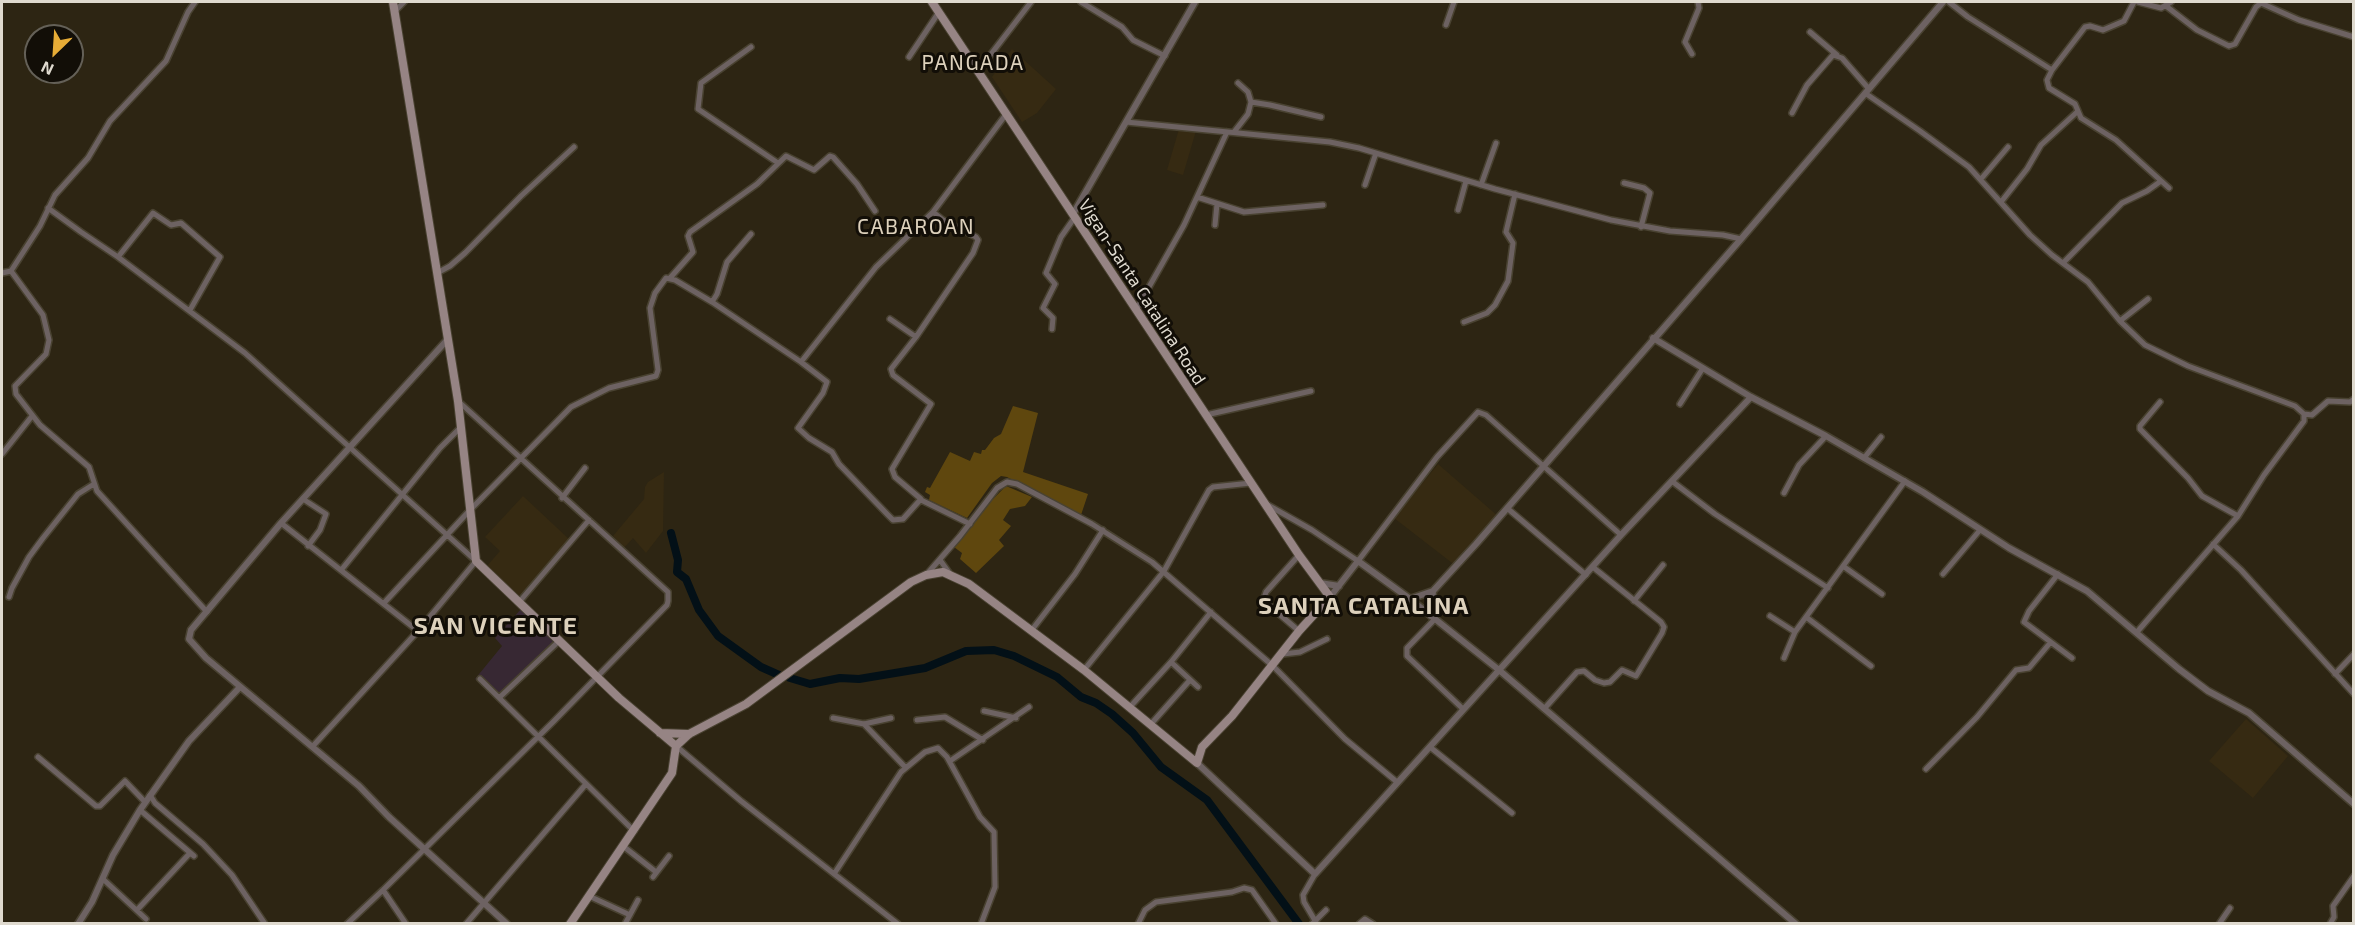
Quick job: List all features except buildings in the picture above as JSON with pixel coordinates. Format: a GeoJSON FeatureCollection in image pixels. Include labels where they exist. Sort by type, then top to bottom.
{"type":"FeatureCollection","features":[{"type":"Feature","properties":{"kind":"main road"},"geometry":{"type":"LineString","coordinates":[[393,2],[458,402],[476,561],[676,746]]}},
{"type":"Feature","properties":{"kind":"main road","name":"Vigan-Santa Catalina Road"},"geometry":{"type":"LineString","coordinates":[[932,2],[1264,503],[1330,597]]}},
{"type":"Feature","properties":{"kind":"main road"},"geometry":{"type":"LineString","coordinates":[[570,924],[672,773],[676,746],[688,734],[746,704],[911,582],[926,575],[943,572],[969,584],[1084,670],[1197,764],[1202,747],[1232,716],[1299,631],[1330,597]]}},
{"type":"Feature","properties":{"kind":"main road"},"geometry":{"type":"LineString","coordinates":[[660,733],[688,734]]}},
{"type":"Feature","properties":{"kind":"main road"},"geometry":{"type":"LineString","coordinates":[[1184,752],[1202,747]]}},
{"type":"Feature","properties":{"kind":"street"},"geometry":{"type":"LineString","coordinates":[[2,273],[11,271],[40,226],[55,195],[88,158],[110,121],[166,61],[188,12],[195,2]]}},
{"type":"Feature","properties":{"kind":"street"},"geometry":{"type":"LineString","coordinates":[[395,11],[404,2]]}},
{"type":"Feature","properties":{"kind":"street"},"geometry":{"type":"LineString","coordinates":[[978,71],[1031,2]]}},
{"type":"Feature","properties":{"kind":"street"},"geometry":{"type":"LineString","coordinates":[[1081,2],[1122,27],[1133,40],[1165,56]]}},
{"type":"Feature","properties":{"kind":"street"},"geometry":{"type":"LineString","coordinates":[[1052,329],[1053,318],[1042,308],[1054,284],[1046,273],[1061,237],[1195,2]]}},
{"type":"Feature","properties":{"kind":"street"},"geometry":{"type":"LineString","coordinates":[[1446,25],[1454,2]]}},
{"type":"Feature","properties":{"kind":"street"},"geometry":{"type":"LineString","coordinates":[[1692,54],[1684,42],[1699,8],[1698,2]]}},
{"type":"Feature","properties":{"kind":"street"},"geometry":{"type":"LineString","coordinates":[[1410,599],[1433,591],[1741,239],[1943,2]]}},
{"type":"Feature","properties":{"kind":"street"},"geometry":{"type":"LineString","coordinates":[[1949,2],[1968,17],[2052,70]]}},
{"type":"Feature","properties":{"kind":"street"},"geometry":{"type":"LineString","coordinates":[[2169,188],[2116,140],[2087,122],[2077,112],[2075,104],[2047,86],[2046,80],[2085,27],[2103,30],[2124,21],[2136,2],[2161,8],[2171,2]]}},
{"type":"Feature","properties":{"kind":"street"},"geometry":{"type":"LineString","coordinates":[[2166,6],[2197,30],[2229,46],[2235,44],[2256,7],[2261,3],[2299,20],[2354,37]]}},
{"type":"Feature","properties":{"kind":"street"},"geometry":{"type":"LineString","coordinates":[[909,57],[939,12]]}},
{"type":"Feature","properties":{"kind":"street"},"geometry":{"type":"LineString","coordinates":[[1810,32],[1842,58],[1867,91],[1952,154],[1981,179],[2037,242],[2088,282],[2120,321],[2145,345],[2169,358],[2295,406],[2304,414],[2312,415],[2328,401],[2350,402],[2354,399]]}},
{"type":"Feature","properties":{"kind":"street"},"geometry":{"type":"LineString","coordinates":[[751,48],[701,83],[698,109],[778,163]]}},
{"type":"Feature","properties":{"kind":"street"},"geometry":{"type":"LineString","coordinates":[[1792,113],[1807,85],[1829,57],[1837,55]]}},
{"type":"Feature","properties":{"kind":"street"},"geometry":{"type":"LineString","coordinates":[[1234,132],[1248,114],[1251,102],[1248,92],[1238,83]]}},
{"type":"Feature","properties":{"kind":"street"},"geometry":{"type":"LineString","coordinates":[[1251,102],[1321,117]]}},
{"type":"Feature","properties":{"kind":"street"},"geometry":{"type":"LineString","coordinates":[[2001,202],[2027,169],[2041,145],[2077,112]]}},
{"type":"Feature","properties":{"kind":"street"},"geometry":{"type":"LineString","coordinates":[[801,362],[876,267],[933,213],[1007,113]]}},
{"type":"Feature","properties":{"kind":"street"},"geometry":{"type":"LineString","coordinates":[[1126,122],[1315,139],[1376,153],[1466,181],[1641,227],[1723,235],[1741,239]]}},
{"type":"Feature","properties":{"kind":"street"},"geometry":{"type":"LineString","coordinates":[[1136,310],[1169,254],[1227,132]]}},
{"type":"Feature","properties":{"kind":"street"},"geometry":{"type":"LineString","coordinates":[[1481,185],[1496,142]]}},
{"type":"Feature","properties":{"kind":"street"},"geometry":{"type":"LineString","coordinates":[[437,273],[465,253],[521,196],[574,147]]}},
{"type":"Feature","properties":{"kind":"street"},"geometry":{"type":"LineString","coordinates":[[1981,179],[2008,147]]}},
{"type":"Feature","properties":{"kind":"street"},"geometry":{"type":"LineString","coordinates":[[1365,185],[1376,153]]}},
{"type":"Feature","properties":{"kind":"street"},"geometry":{"type":"LineString","coordinates":[[384,603],[557,419],[582,400],[609,388],[656,376],[658,370],[650,308],[660,285],[666,278],[670,278],[693,252],[688,236],[690,232],[757,184],[778,163],[789,156],[814,170],[830,156],[833,157],[857,184],[875,211]]}},
{"type":"Feature","properties":{"kind":"street"},"geometry":{"type":"LineString","coordinates":[[1458,210],[1466,181]]}},
{"type":"Feature","properties":{"kind":"street"},"geometry":{"type":"LineString","coordinates":[[2064,262],[2122,203],[2147,191],[2161,181]]}},
{"type":"Feature","properties":{"kind":"street"},"geometry":{"type":"LineString","coordinates":[[1624,183],[1644,188],[1650,193],[1641,227]]}},
{"type":"Feature","properties":{"kind":"street"},"geometry":{"type":"LineString","coordinates":[[1464,322],[1487,313],[1495,305],[1508,281],[1513,243],[1506,232],[1515,194]]}},
{"type":"Feature","properties":{"kind":"street"},"geometry":{"type":"LineString","coordinates":[[1197,197],[1235,210],[1249,212],[1323,205]]}},
{"type":"Feature","properties":{"kind":"street"},"geometry":{"type":"LineString","coordinates":[[1215,225],[1217,204]]}},
{"type":"Feature","properties":{"kind":"street"},"geometry":{"type":"LineString","coordinates":[[48,208],[118,256],[245,353],[476,561],[418,630],[313,746]]}},
{"type":"Feature","properties":{"kind":"street"},"geometry":{"type":"LineString","coordinates":[[118,256],[153,213],[171,225],[181,223],[220,258],[190,310]]}},
{"type":"Feature","properties":{"kind":"street"},"geometry":{"type":"LineString","coordinates":[[933,213],[978,240],[973,253],[891,371],[893,375],[931,404],[892,471],[895,477],[920,496],[921,500],[970,524]]}},
{"type":"Feature","properties":{"kind":"street"},"geometry":{"type":"LineString","coordinates":[[712,302],[717,294],[727,262],[752,234]]}},
{"type":"Feature","properties":{"kind":"street"},"geometry":{"type":"LineString","coordinates":[[11,271],[44,315],[48,333],[48,350],[19,381],[15,389],[32,416],[89,467],[93,472],[97,491],[207,612]]}},
{"type":"Feature","properties":{"kind":"street"},"geometry":{"type":"LineString","coordinates":[[670,278],[712,302],[801,362],[828,384],[798,428],[832,452],[839,464],[894,520],[903,519],[921,500]]}},
{"type":"Feature","properties":{"kind":"street"},"geometry":{"type":"LineString","coordinates":[[2120,321],[2148,299]]}},
{"type":"Feature","properties":{"kind":"street"},"geometry":{"type":"LineString","coordinates":[[890,319],[916,337]]}},
{"type":"Feature","properties":{"kind":"street"},"geometry":{"type":"LineString","coordinates":[[1653,338],[1751,397],[1905,481],[1980,530],[2098,599],[2208,691],[2249,713],[2354,804]]}},
{"type":"Feature","properties":{"kind":"street"},"geometry":{"type":"LineString","coordinates":[[448,339],[281,523],[191,630],[189,639],[206,658],[313,746],[507,924]]}},
{"type":"Feature","properties":{"kind":"street"},"geometry":{"type":"LineString","coordinates":[[1680,404],[1703,368]]}},
{"type":"Feature","properties":{"kind":"street"},"geometry":{"type":"LineString","coordinates":[[1206,415],[1311,391]]}},
{"type":"Feature","properties":{"kind":"street"},"geometry":{"type":"LineString","coordinates":[[1326,910],[1315,923],[1304,902],[1303,895],[1315,874],[1586,574],[1594,568],[1621,535],[1751,397]]}},
{"type":"Feature","properties":{"kind":"street"},"geometry":{"type":"LineString","coordinates":[[347,924],[598,676],[667,605],[669,598],[668,592],[458,402]]}},
{"type":"Feature","properties":{"kind":"street"},"geometry":{"type":"LineString","coordinates":[[2160,402],[2140,429],[2188,478],[2202,496],[2238,516]]}},
{"type":"Feature","properties":{"kind":"street"},"geometry":{"type":"LineString","coordinates":[[1330,597],[1437,457],[1478,412],[1486,415],[1621,535]]}},
{"type":"Feature","properties":{"kind":"street"},"geometry":{"type":"LineString","coordinates":[[2137,632],[2238,516],[2264,475],[2304,420],[2304,414]]}},
{"type":"Feature","properties":{"kind":"street"},"geometry":{"type":"LineString","coordinates":[[2,454],[32,416]]}},
{"type":"Feature","properties":{"kind":"street"},"geometry":{"type":"LineString","coordinates":[[342,569],[440,448],[461,427]]}},
{"type":"Feature","properties":{"kind":"street"},"geometry":{"type":"LineString","coordinates":[[1784,493],[1796,469],[1826,436]]}},
{"type":"Feature","properties":{"kind":"street"},"geometry":{"type":"LineString","coordinates":[[1864,458],[1881,437]]}},
{"type":"Feature","properties":{"kind":"street"},"geometry":{"type":"LineString","coordinates":[[562,498],[585,468]]}},
{"type":"Feature","properties":{"kind":"street"},"geometry":{"type":"LineString","coordinates":[[1784,658],[1795,632],[1905,481]]}},
{"type":"Feature","properties":{"kind":"street"},"geometry":{"type":"LineString","coordinates":[[1673,482],[1715,514],[1828,588]]}},
{"type":"Feature","properties":{"kind":"street"},"geometry":{"type":"LineString","coordinates":[[926,575],[970,524],[997,488],[1001,484],[1011,483],[1102,530],[1164,572],[1273,666],[1345,739],[1397,782]]}},
{"type":"Feature","properties":{"kind":"street"},"geometry":{"type":"LineString","coordinates":[[1084,670],[1164,572],[1209,490],[1213,487],[1251,483]]}},
{"type":"Feature","properties":{"kind":"street"},"geometry":{"type":"LineString","coordinates":[[9,597],[29,557],[43,538],[78,494],[94,484]]}},
{"type":"Feature","properties":{"kind":"street"},"geometry":{"type":"LineString","coordinates":[[303,500],[326,514],[320,530],[308,546]]}},
{"type":"Feature","properties":{"kind":"street"},"geometry":{"type":"LineString","coordinates":[[1264,503],[1312,530],[1358,561],[1433,617],[1499,670],[1796,924]]}},
{"type":"Feature","properties":{"kind":"street"},"geometry":{"type":"LineString","coordinates":[[1507,508],[1586,574]]}},
{"type":"Feature","properties":{"kind":"street"},"geometry":{"type":"LineString","coordinates":[[520,602],[589,520]]}},
{"type":"Feature","properties":{"kind":"street"},"geometry":{"type":"LineString","coordinates":[[281,523],[418,630]]}},
{"type":"Feature","properties":{"kind":"street"},"geometry":{"type":"LineString","coordinates":[[1031,631],[1071,580],[1102,530]]}},
{"type":"Feature","properties":{"kind":"street"},"geometry":{"type":"LineString","coordinates":[[1943,574],[1980,530]]}},
{"type":"Feature","properties":{"kind":"street"},"geometry":{"type":"LineString","coordinates":[[2213,544],[2264,595],[2354,694]]}},
{"type":"Feature","properties":{"kind":"street"},"geometry":{"type":"LineString","coordinates":[[1299,555],[1266,592],[1264,598],[1299,631]]}},
{"type":"Feature","properties":{"kind":"street"},"geometry":{"type":"LineString","coordinates":[[940,560],[951,576]]}},
{"type":"Feature","properties":{"kind":"street"},"geometry":{"type":"LineString","coordinates":[[1634,601],[1663,565]]}},
{"type":"Feature","properties":{"kind":"street"},"geometry":{"type":"LineString","coordinates":[[1843,566],[1882,594]]}},
{"type":"Feature","properties":{"kind":"street"},"geometry":{"type":"LineString","coordinates":[[1544,709],[1577,672],[1584,671],[1604,684],[1610,682],[1622,670],[1636,676],[1664,628],[1661,622],[1594,568]]}},
{"type":"Feature","properties":{"kind":"street"},"geometry":{"type":"LineString","coordinates":[[2058,574],[2029,611],[2024,622],[2072,658]]}},
{"type":"Feature","properties":{"kind":"street"},"geometry":{"type":"LineString","coordinates":[[1320,583],[1339,586]]}},
{"type":"Feature","properties":{"kind":"street"},"geometry":{"type":"LineString","coordinates":[[1433,591],[1433,617],[1407,648],[1407,656],[1463,709]]}},
{"type":"Feature","properties":{"kind":"street"},"geometry":{"type":"LineString","coordinates":[[1129,708],[1171,662],[1211,612]]}},
{"type":"Feature","properties":{"kind":"street"},"geometry":{"type":"LineString","coordinates":[[1770,616],[1795,632]]}},
{"type":"Feature","properties":{"kind":"street"},"geometry":{"type":"LineString","coordinates":[[1806,617],[1871,666]]}},
{"type":"Feature","properties":{"kind":"street"},"geometry":{"type":"LineString","coordinates":[[1283,654],[1300,652],[1327,639]]}},
{"type":"Feature","properties":{"kind":"street"},"geometry":{"type":"LineString","coordinates":[[500,697],[560,640]]}},
{"type":"Feature","properties":{"kind":"street"},"geometry":{"type":"LineString","coordinates":[[1926,769],[1977,717],[2016,670],[2028,669],[2050,643]]}},
{"type":"Feature","properties":{"kind":"street"},"geometry":{"type":"LineString","coordinates":[[2335,674],[2354,654]]}},
{"type":"Feature","properties":{"kind":"street"},"geometry":{"type":"LineString","coordinates":[[1171,662],[1198,687]]}},
{"type":"Feature","properties":{"kind":"street"},"geometry":{"type":"LineString","coordinates":[[480,679],[634,831]]}},
{"type":"Feature","properties":{"kind":"street"},"geometry":{"type":"LineString","coordinates":[[1151,724],[1190,680]]}},
{"type":"Feature","properties":{"kind":"street"},"geometry":{"type":"LineString","coordinates":[[78,924],[92,902],[113,855],[145,802],[189,741],[240,687]]}},
{"type":"Feature","properties":{"kind":"street"},"geometry":{"type":"LineString","coordinates":[[950,761],[1029,707]]}},
{"type":"Feature","properties":{"kind":"street"},"geometry":{"type":"LineString","coordinates":[[984,711],[1016,718]]}},
{"type":"Feature","properties":{"kind":"street"},"geometry":{"type":"LineString","coordinates":[[917,720],[945,717],[983,740]]}},
{"type":"Feature","properties":{"kind":"street"},"geometry":{"type":"LineString","coordinates":[[834,718],[864,724],[891,718]]}},
{"type":"Feature","properties":{"kind":"street"},"geometry":{"type":"LineString","coordinates":[[864,724],[905,767]]}},
{"type":"Feature","properties":{"kind":"street"},"geometry":{"type":"LineString","coordinates":[[676,746],[898,924]]}},
{"type":"Feature","properties":{"kind":"street"},"geometry":{"type":"LineString","coordinates":[[1430,747],[1512,813]]}},
{"type":"Feature","properties":{"kind":"street"},"geometry":{"type":"LineString","coordinates":[[834,874],[905,767],[934,748],[942,750],[980,817],[994,832],[995,887],[981,924]]}},
{"type":"Feature","properties":{"kind":"street"},"geometry":{"type":"LineString","coordinates":[[38,757],[96,806],[100,806],[125,781],[145,802]]}},
{"type":"Feature","properties":{"kind":"street"},"geometry":{"type":"LineString","coordinates":[[1197,764],[1315,874]]}},
{"type":"Feature","properties":{"kind":"street"},"geometry":{"type":"LineString","coordinates":[[466,924],[586,784]]}},
{"type":"Feature","properties":{"kind":"street"},"geometry":{"type":"LineString","coordinates":[[150,795],[155,803],[203,844],[232,875],[265,924]]}},
{"type":"Feature","properties":{"kind":"street"},"geometry":{"type":"LineString","coordinates":[[137,910],[192,854],[140,810]]}},
{"type":"Feature","properties":{"kind":"street"},"geometry":{"type":"LineString","coordinates":[[623,846],[654,874],[669,856]]}},
{"type":"Feature","properties":{"kind":"street"},"geometry":{"type":"LineString","coordinates":[[2330,924],[2334,917],[2333,906],[2354,876]]}},
{"type":"Feature","properties":{"kind":"street"},"geometry":{"type":"LineString","coordinates":[[103,879],[146,919]]}},
{"type":"Feature","properties":{"kind":"street"},"geometry":{"type":"LineString","coordinates":[[1138,924],[1145,909],[1156,902],[1244,888],[1252,890],[1276,924]]}},
{"type":"Feature","properties":{"kind":"street"},"geometry":{"type":"LineString","coordinates":[[383,890],[406,924]]}},
{"type":"Feature","properties":{"kind":"street"},"geometry":{"type":"LineString","coordinates":[[589,896],[630,915]]}},
{"type":"Feature","properties":{"kind":"street"},"geometry":{"type":"LineString","coordinates":[[625,924],[638,900]]}},
{"type":"Feature","properties":{"kind":"street"},"geometry":{"type":"LineString","coordinates":[[2219,924],[2230,908]]}},
{"type":"Feature","properties":{"kind":"street"},"geometry":{"type":"LineString","coordinates":[[1359,924],[1365,919],[1373,924]]}},
{"type":"Feature","properties":{"kind":"shaded area"},"geometry":{"type":"Polygon","coordinates":[[[1012,49],[1056,89],[1037,113],[1022,122],[992,77],[1012,49]]]}},
{"type":"Feature","properties":{"kind":"shaded area"},"geometry":{"type":"Polygon","coordinates":[[[1179,129],[1196,131],[1183,175],[1167,170],[1179,129]]]}},
{"type":"Feature","properties":{"kind":"shaded area"},"geometry":{"type":"Polygon","coordinates":[[[1013,406],[1038,413],[1023,472],[1088,494],[1081,515],[1001,476],[992,483],[967,518],[929,500],[930,495],[925,492],[927,487],[930,488],[950,452],[970,461],[974,452],[981,454],[994,438],[1001,434],[1013,406]]]}},
{"type":"Feature","properties":{"kind":"shaded area"},"geometry":{"type":"Polygon","coordinates":[[[1438,464],[1499,517],[1456,566],[1394,518],[1438,464]]]}},
{"type":"Feature","properties":{"kind":"shaded area"},"geometry":{"type":"Polygon","coordinates":[[[664,472],[663,531],[646,553],[633,538],[624,548],[613,536],[644,499],[648,482],[664,472]]]}},
{"type":"Feature","properties":{"kind":"shaded area"},"geometry":{"type":"Polygon","coordinates":[[[1006,486],[1032,497],[1025,506],[1010,509],[1003,520],[1011,526],[999,540],[1004,546],[976,573],[960,559],[962,553],[954,547],[1006,486]]]}},
{"type":"Feature","properties":{"kind":"shaded area"},"geometry":{"type":"Polygon","coordinates":[[[523,496],[570,540],[519,598],[487,566],[500,551],[485,537],[523,496]]]}},
{"type":"Feature","properties":{"kind":"shaded area"},"geometry":{"type":"Polygon","coordinates":[[[521,609],[559,644],[500,703],[475,679],[502,646],[495,638],[521,609]]]}},
{"type":"Feature","properties":{"kind":"shaded area"},"geometry":{"type":"Polygon","coordinates":[[[2246,719],[2288,756],[2253,798],[2209,761],[2246,719]]]}},
{"type":"Feature","properties":{"kind":"waterway"},"geometry":{"type":"LineString","coordinates":[[671,533],[678,560],[677,572],[686,579],[699,610],[718,636],[761,667],[779,675]]}},
{"type":"Feature","properties":{"kind":"waterway"},"geometry":{"type":"LineString","coordinates":[[790,678],[810,684],[840,678],[859,679],[925,668],[966,651],[994,650],[1014,656],[1057,677],[1081,697],[1096,703],[1112,714],[1133,733],[1161,767],[1207,800],[1299,924]]}},
{"type":"Feature","properties":{"kind":"district","name":"PANGADA"},"geometry":{"type":"Point","coordinates":[973,63]}},
{"type":"Feature","properties":{"kind":"district","name":"CABAROAN"},"geometry":{"type":"Point","coordinates":[916,227]}},
{"type":"Feature","properties":{"kind":"district","name":"SANTA CATALINA"},"geometry":{"type":"Point","coordinates":[1364,606]}},
{"type":"Feature","properties":{"kind":"district","name":"SAN VICENTE"},"geometry":{"type":"Point","coordinates":[496,626]}}]}
